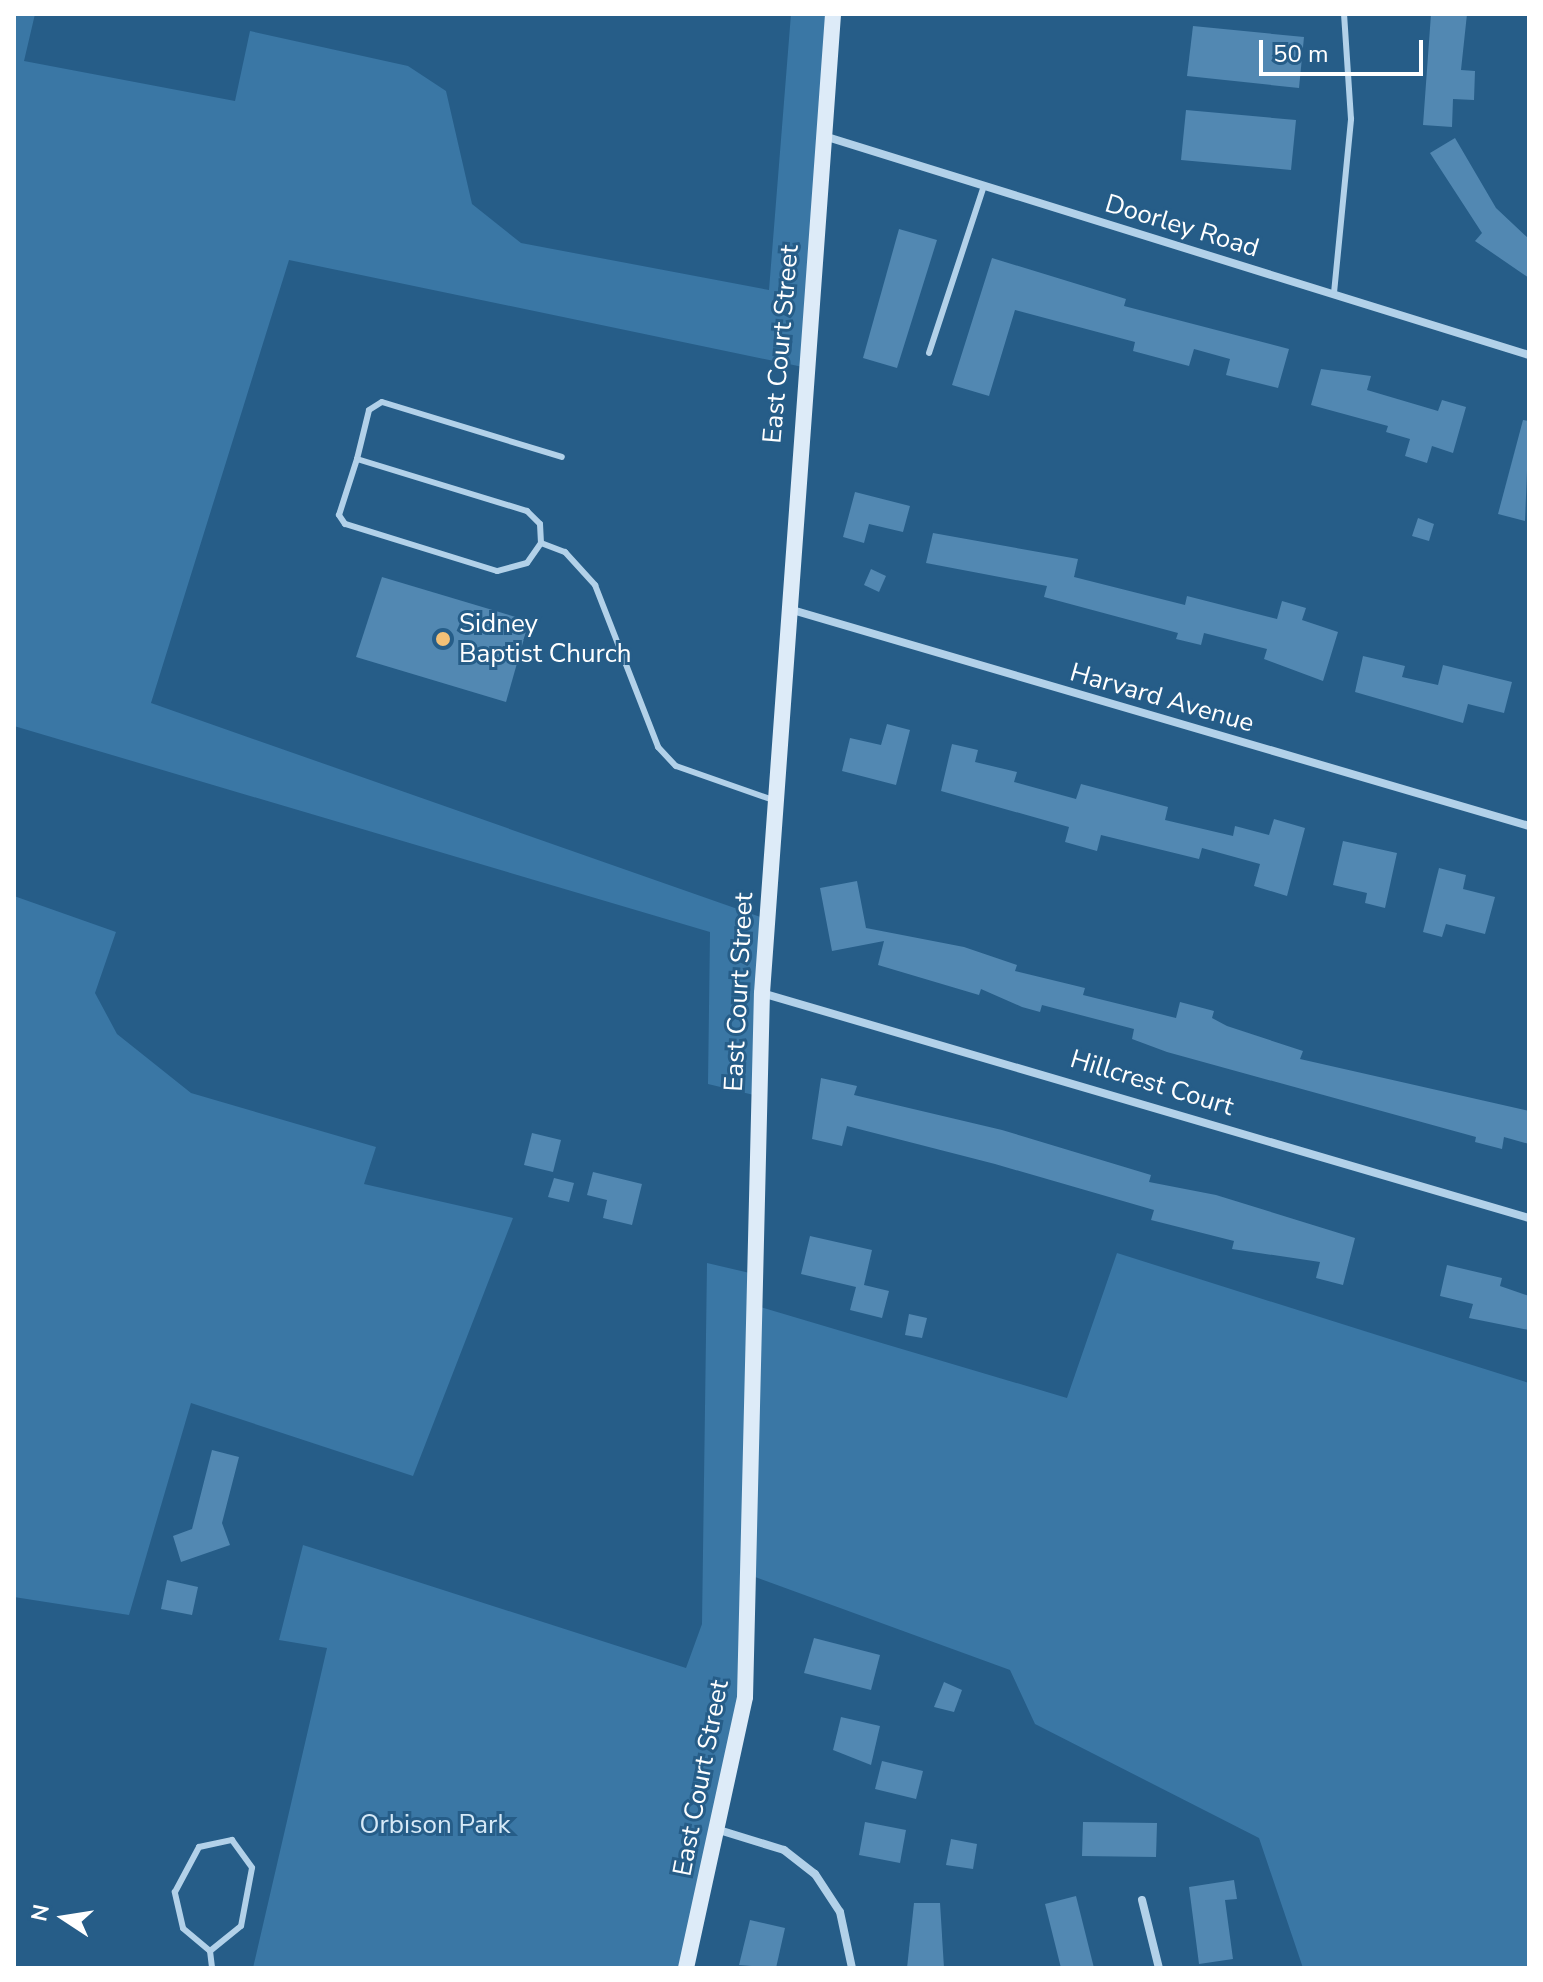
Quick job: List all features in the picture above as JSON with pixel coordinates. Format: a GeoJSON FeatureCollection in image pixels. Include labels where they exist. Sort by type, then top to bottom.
{"type":"FeatureCollection","features":[{"type":"Feature","properties":{"kind":"main road","name":"East Court Street"},"geometry":{"type":"LineString","coordinates":[[686,1968],[719,1830],[745,1697],[762,993],[784,608],[833,14]]}},
{"type":"Feature","properties":{"kind":"street","name":"Doorley Road"},"geometry":{"type":"LineString","coordinates":[[824,136],[1529,355]]}},
{"type":"Feature","properties":{"kind":"street","name":"Harvard Avenue"},"geometry":{"type":"LineString","coordinates":[[784,608],[1529,826]]}},
{"type":"Feature","properties":{"kind":"street","name":"Hillcrest Court"},"geometry":{"type":"LineString","coordinates":[[762,993],[1529,1218]]}},
{"type":"Feature","properties":{"kind":"street"},"geometry":{"type":"LineString","coordinates":[[719,1830],[784,1850],[815,1874],[840,1912],[852,1968]]}},
{"type":"Feature","properties":{"kind":"street"},"geometry":{"type":"LineString","coordinates":[[1142,1900],[1159,1968]]}},
{"type":"Feature","properties":{"kind":"lane"},"geometry":{"type":"LineString","coordinates":[[1334,293],[1351,119],[1344,14]]}},
{"type":"Feature","properties":{"kind":"lane"},"geometry":{"type":"LineString","coordinates":[[929,353],[984,186]]}},
{"type":"Feature","properties":{"kind":"lane"},"geometry":{"type":"LineString","coordinates":[[357,459],[527,511],[540,524],[541,543],[527,563],[497,571],[345,524],[339,515],[369,410],[382,402],[562,457]]}},
{"type":"Feature","properties":{"kind":"lane"},"geometry":{"type":"LineString","coordinates":[[541,543],[565,552],[595,585],[658,747],[676,766],[773,800]]}},
{"type":"Feature","properties":{"kind":"lane"},"geometry":{"type":"LineString","coordinates":[[210,1951],[241,1926],[252,1868],[232,1840],[199,1847],[175,1892],[183,1928],[210,1951],[212,1968]]}},
{"type":"Feature","properties":{"kind":"green space"},"geometry":{"type":"Polygon","coordinates":[[[14,14],[35,14],[24,61],[235,101],[250,31],[408,66],[446,91],[472,204],[521,243],[769,290],[791,14],[833,14],[803,367],[289,260],[151,703],[766,919],[758,1096],[708,1084],[710,932],[14,726],[14,14]]]}},
{"type":"Feature","properties":{"kind":"green space"},"geometry":{"type":"Polygon","coordinates":[[[14,896],[116,932],[95,993],[117,1034],[191,1093],[376,1147],[364,1184],[513,1218],[413,1476],[191,1403],[129,1615],[14,1597],[14,896]]]}},
{"type":"Feature","properties":{"kind":"green space","name":"Orbison Park"},"geometry":{"type":"Polygon","coordinates":[[[1117,1253],[1529,1383],[1529,1968],[1303,1968],[1259,1838],[1035,1724],[1010,1670],[747,1574],[745,1697],[686,1968],[253,1968],[327,1648],[279,1640],[303,1545],[686,1668],[702,1624],[707,1263],[754,1274],[754,1305],[1067,1398],[1117,1253]]]}},
{"type":"Feature","properties":{"kind":"building"},"geometry":{"type":"Polygon","coordinates":[[[1431,14],[1467,14],[1461,70],[1475,71],[1474,100],[1453,99],[1452,127],[1423,125],[1431,14]]]}},
{"type":"Feature","properties":{"kind":"building"},"geometry":{"type":"Polygon","coordinates":[[[1193,26],[1304,37],[1299,88],[1187,76],[1193,26]]]}},
{"type":"Feature","properties":{"kind":"building"},"geometry":{"type":"Polygon","coordinates":[[[1186,110],[1296,120],[1291,170],[1181,160],[1186,110]]]}},
{"type":"Feature","properties":{"kind":"building"},"geometry":{"type":"Polygon","coordinates":[[[1455,138],[1496,208],[1529,239],[1529,278],[1475,241],[1482,233],[1430,153],[1455,138]]]}},
{"type":"Feature","properties":{"kind":"building"},"geometry":{"type":"Polygon","coordinates":[[[899,229],[937,240],[897,368],[863,358],[899,229]]]}},
{"type":"Feature","properties":{"kind":"building"},"geometry":{"type":"Polygon","coordinates":[[[992,258],[1126,299],[1124,306],[1289,349],[1278,388],[1226,375],[1230,359],[1194,349],[1189,366],[1133,351],[1135,342],[1015,310],[989,396],[952,385],[992,258]]]}},
{"type":"Feature","properties":{"kind":"building"},"geometry":{"type":"Polygon","coordinates":[[[1321,369],[1371,376],[1367,390],[1438,411],[1442,400],[1466,407],[1453,453],[1432,446],[1427,463],[1405,456],[1410,439],[1386,432],[1388,426],[1311,405],[1321,369]]]}},
{"type":"Feature","properties":{"kind":"building"},"geometry":{"type":"Polygon","coordinates":[[[1523,420],[1529,421],[1525,521],[1498,514],[1523,420]]]}},
{"type":"Feature","properties":{"kind":"building"},"geometry":{"type":"Polygon","coordinates":[[[855,492],[910,506],[903,532],[869,524],[864,543],[843,537],[855,492]]]}},
{"type":"Feature","properties":{"kind":"building"},"geometry":{"type":"Polygon","coordinates":[[[1418,518],[1434,524],[1429,541],[1412,536],[1418,518]]]}},
{"type":"Feature","properties":{"kind":"building"},"geometry":{"type":"Polygon","coordinates":[[[933,533],[1078,559],[1074,577],[1185,605],[1187,596],[1277,619],[1282,601],[1306,608],[1302,620],[1338,632],[1323,681],[1264,659],[1267,649],[1204,633],[1201,645],[1176,639],[1178,633],[1044,597],[1047,586],[926,563],[933,533]]]}},
{"type":"Feature","properties":{"kind":"building"},"geometry":{"type":"Polygon","coordinates":[[[871,569],[886,576],[879,592],[864,585],[871,569]]]}},
{"type":"Feature","properties":{"kind":"building","name":"Sidney Baptist Church"},"geometry":{"type":"Polygon","coordinates":[[[382,577],[529,621],[506,702],[356,657],[382,577]]]}},
{"type":"Feature","properties":{"kind":"building"},"geometry":{"type":"Polygon","coordinates":[[[1363,656],[1405,666],[1402,677],[1438,685],[1443,665],[1512,682],[1504,713],[1468,704],[1463,723],[1355,692],[1363,656]]]}},
{"type":"Feature","properties":{"kind":"building"},"geometry":{"type":"Polygon","coordinates":[[[887,724],[910,730],[896,785],[842,771],[850,738],[881,745],[887,724]]]}},
{"type":"Feature","properties":{"kind":"building"},"geometry":{"type":"Polygon","coordinates":[[[952,744],[978,750],[975,762],[1017,772],[1014,782],[1076,799],[1081,784],[1168,807],[1165,820],[1233,836],[1235,826],[1269,835],[1274,819],[1305,828],[1287,896],[1254,886],[1260,864],[1202,848],[1199,859],[1101,835],[1097,851],[1065,842],[1069,827],[941,791],[952,744]]]}},
{"type":"Feature","properties":{"kind":"building"},"geometry":{"type":"Polygon","coordinates":[[[1343,841],[1397,853],[1385,908],[1365,903],[1367,893],[1333,885],[1343,841]]]}},
{"type":"Feature","properties":{"kind":"building"},"geometry":{"type":"Polygon","coordinates":[[[1439,868],[1466,875],[1463,889],[1495,897],[1485,934],[1446,924],[1442,937],[1423,932],[1439,868]]]}},
{"type":"Feature","properties":{"kind":"building"},"geometry":{"type":"Polygon","coordinates":[[[857,881],[866,928],[964,947],[1017,965],[1015,971],[1085,988],[1083,995],[1176,1018],[1180,1002],[1214,1011],[1212,1018],[1227,1026],[1303,1051],[1300,1059],[1529,1111],[1529,1144],[1504,1137],[1502,1149],[1475,1142],[1476,1137],[1167,1052],[1132,1039],[1134,1029],[1042,1005],[1040,1012],[981,989],[979,995],[878,965],[884,941],[832,951],[820,888],[857,881]]]}},
{"type":"Feature","properties":{"kind":"building"},"geometry":{"type":"Polygon","coordinates":[[[821,1078],[857,1086],[854,1095],[1002,1130],[1151,1175],[1149,1182],[1216,1195],[1355,1238],[1343,1285],[1316,1278],[1320,1262],[1232,1249],[1234,1241],[1151,1220],[1154,1210],[995,1164],[847,1126],[842,1146],[812,1139],[821,1078]]]}},
{"type":"Feature","properties":{"kind":"building"},"geometry":{"type":"Polygon","coordinates":[[[532,1133],[561,1140],[553,1172],[524,1165],[532,1133]]]}},
{"type":"Feature","properties":{"kind":"building"},"geometry":{"type":"Polygon","coordinates":[[[593,1172],[642,1184],[632,1225],[603,1218],[607,1200],[587,1195],[593,1172]]]}},
{"type":"Feature","properties":{"kind":"building"},"geometry":{"type":"Polygon","coordinates":[[[554,1178],[574,1183],[569,1202],[548,1197],[554,1178]]]}},
{"type":"Feature","properties":{"kind":"building"},"geometry":{"type":"Polygon","coordinates":[[[810,1236],[872,1250],[864,1285],[889,1291],[882,1318],[850,1310],[856,1287],[801,1274],[810,1236]]]}},
{"type":"Feature","properties":{"kind":"building"},"geometry":{"type":"Polygon","coordinates":[[[1447,1265],[1502,1278],[1500,1286],[1529,1296],[1529,1330],[1469,1318],[1473,1304],[1440,1296],[1447,1265]]]}},
{"type":"Feature","properties":{"kind":"building"},"geometry":{"type":"Polygon","coordinates":[[[909,1314],[927,1318],[922,1338],[905,1335],[909,1314]]]}},
{"type":"Feature","properties":{"kind":"building"},"geometry":{"type":"Polygon","coordinates":[[[212,1450],[239,1457],[222,1523],[230,1545],[181,1562],[173,1536],[192,1529],[212,1450]]]}},
{"type":"Feature","properties":{"kind":"building"},"geometry":{"type":"Polygon","coordinates":[[[167,1580],[198,1587],[192,1615],[161,1609],[167,1580]]]}},
{"type":"Feature","properties":{"kind":"building"},"geometry":{"type":"Polygon","coordinates":[[[814,1638],[880,1655],[871,1690],[804,1673],[814,1638]]]}},
{"type":"Feature","properties":{"kind":"building"},"geometry":{"type":"Polygon","coordinates":[[[944,1682],[962,1690],[954,1712],[934,1707],[944,1682]]]}},
{"type":"Feature","properties":{"kind":"building"},"geometry":{"type":"Polygon","coordinates":[[[841,1717],[880,1726],[871,1765],[833,1750],[841,1717]]]}},
{"type":"Feature","properties":{"kind":"building"},"geometry":{"type":"Polygon","coordinates":[[[882,1761],[923,1771],[916,1799],[875,1789],[882,1761]]]}},
{"type":"Feature","properties":{"kind":"building"},"geometry":{"type":"Polygon","coordinates":[[[865,1822],[906,1830],[900,1863],[859,1855],[865,1822]]]}},
{"type":"Feature","properties":{"kind":"building"},"geometry":{"type":"Polygon","coordinates":[[[1083,1822],[1157,1823],[1156,1857],[1082,1856],[1083,1822]]]}},
{"type":"Feature","properties":{"kind":"building"},"geometry":{"type":"Polygon","coordinates":[[[951,1839],[977,1844],[973,1869],[946,1865],[951,1839]]]}},
{"type":"Feature","properties":{"kind":"building"},"geometry":{"type":"Polygon","coordinates":[[[1234,1880],[1237,1899],[1225,1900],[1233,1959],[1199,1964],[1189,1887],[1234,1880]]]}},
{"type":"Feature","properties":{"kind":"building"},"geometry":{"type":"Polygon","coordinates":[[[1076,1896],[1094,1968],[1061,1968],[1045,1904],[1076,1896]]]}},
{"type":"Feature","properties":{"kind":"building"},"geometry":{"type":"Polygon","coordinates":[[[914,1903],[940,1903],[944,1968],[907,1968],[914,1903]]]}},
{"type":"Feature","properties":{"kind":"building"},"geometry":{"type":"Polygon","coordinates":[[[750,1920],[785,1928],[776,1968],[739,1965],[750,1920]]]}},
{"type":"Feature","properties":{"kind":"place","name":"Sidney Baptist Church"},"geometry":{"type":"Point","coordinates":[443,639]}}]}
